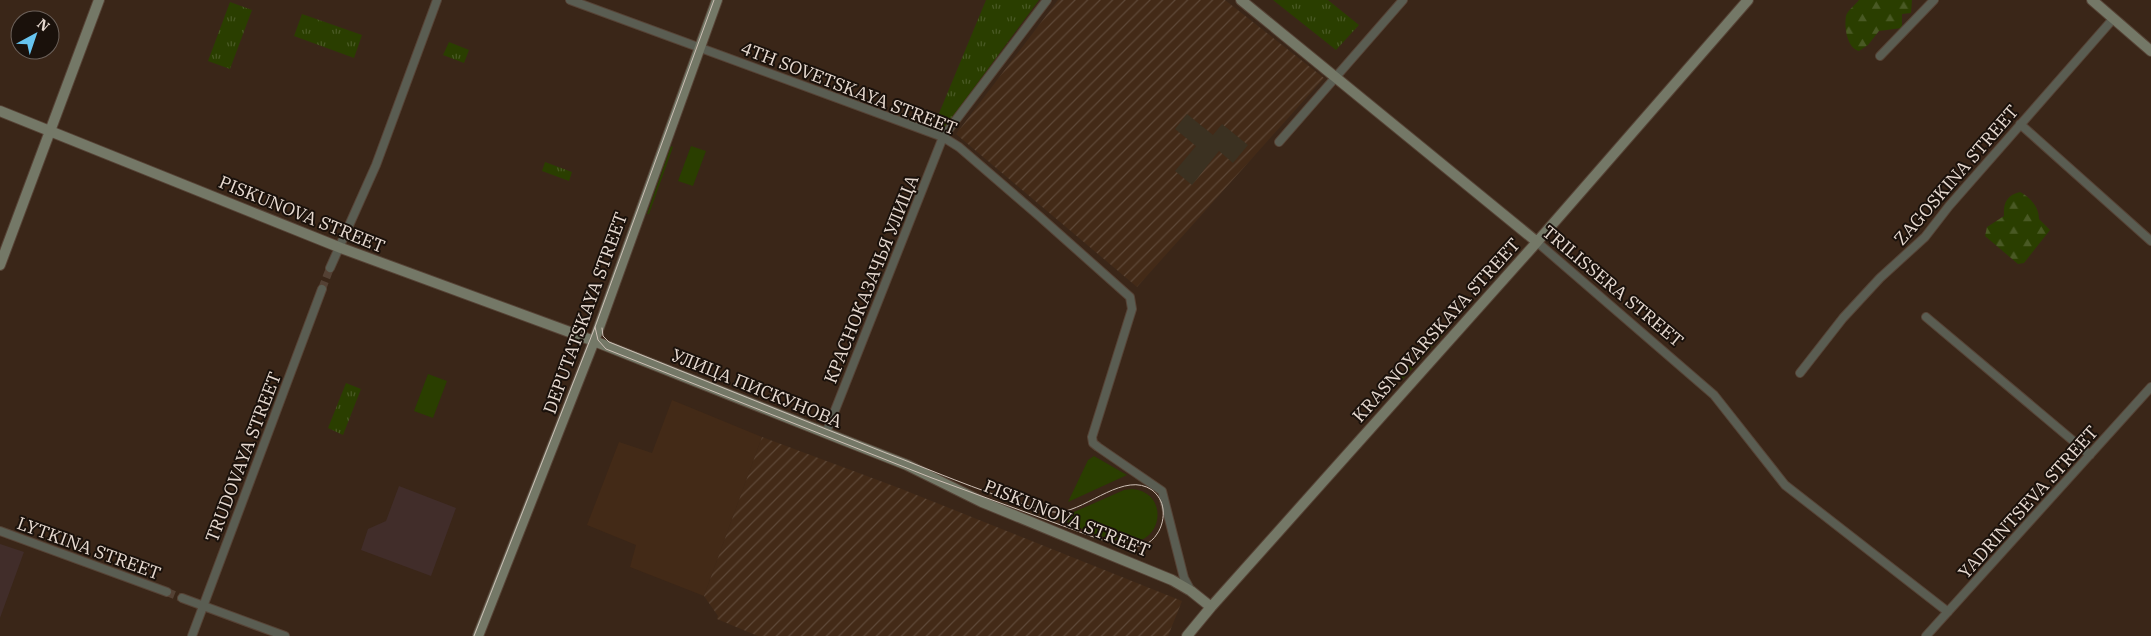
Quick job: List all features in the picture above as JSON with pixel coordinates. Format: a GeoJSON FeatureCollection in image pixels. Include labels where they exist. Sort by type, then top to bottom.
{"type":"FeatureCollection","features":[{"type":"Feature","properties":{"kind":"street"},"geometry":{"type":"LineString","coordinates":[[0,265],[99,0]]}},
{"type":"Feature","properties":{"kind":"street"},"geometry":{"type":"LineString","coordinates":[[330,268],[341,248],[376,166],[437,0]]}},
{"type":"Feature","properties":{"kind":"street","name":"4TH SOVETSKAYA STREET"},"geometry":{"type":"LineString","coordinates":[[570,0],[943,137],[958,147],[1032,210],[1130,297],[1132,308],[1092,437],[1098,447],[1158,486],[1162,491],[1184,578],[1191,591]]}},
{"type":"Feature","properties":{"kind":"street","name":"DEPUTATSKAYA STREET"},"geometry":{"type":"LineString","coordinates":[[478,636],[594,341],[718,0]]}},
{"type":"Feature","properties":{"kind":"street","name":"КРАСНОКАЗАЧЬЯ УЛИЦА"},"geometry":{"type":"LineString","coordinates":[[826,433],[943,137],[1047,0]]}},
{"type":"Feature","properties":{"kind":"street","name":"TRILISSERA STREET"},"geometry":{"type":"LineString","coordinates":[[1241,0],[1536,242],[1714,395],[1786,485],[1948,612]]}},
{"type":"Feature","properties":{"kind":"street"},"geometry":{"type":"LineString","coordinates":[[1280,142],[1403,0]]}},
{"type":"Feature","properties":{"kind":"street","name":"KRASNOYARSKAYA STREET"},"geometry":{"type":"LineString","coordinates":[[1187,636],[1210,607],[1536,242],[1748,0]]}},
{"type":"Feature","properties":{"kind":"street"},"geometry":{"type":"LineString","coordinates":[[1880,56],[1934,0]]}},
{"type":"Feature","properties":{"kind":"street"},"geometry":{"type":"LineString","coordinates":[[2092,0],[2151,51]]}},
{"type":"Feature","properties":{"kind":"street","name":"ZAGOSKINA STREET"},"geometry":{"type":"LineString","coordinates":[[1800,373],[1843,318],[1880,278],[1925,237],[1949,206],[2113,19]]}},
{"type":"Feature","properties":{"kind":"street","name":"PISKUNOVA STREET"},"geometry":{"type":"LineString","coordinates":[[0,111],[341,248],[594,341]]}},
{"type":"Feature","properties":{"kind":"street"},"geometry":{"type":"LineString","coordinates":[[2020,124],[2151,241]]}},
{"type":"Feature","properties":{"kind":"street","name":"TRUDOVAYA STREET"},"geometry":{"type":"LineString","coordinates":[[192,636],[322,289]]}},
{"type":"Feature","properties":{"kind":"street"},"geometry":{"type":"LineString","coordinates":[[1926,316],[2090,455]]}},
{"type":"Feature","properties":{"kind":"street","name":"УЛИЦА ПИСКУНОВА"},"geometry":{"type":"LineString","coordinates":[[594,341],[826,433]]}},
{"type":"Feature","properties":{"kind":"street","name":"YADRINTSEVA STREET"},"geometry":{"type":"LineString","coordinates":[[1926,636],[2151,387]]}},
{"type":"Feature","properties":{"kind":"street","name":"PISKUNOVA STREET"},"geometry":{"type":"LineString","coordinates":[[826,433],[907,465],[982,502],[1144,567],[1191,591],[1210,607]]}},
{"type":"Feature","properties":{"kind":"street","name":"LYTKINA STREET"},"geometry":{"type":"LineString","coordinates":[[0,531],[167,592]]}},
{"type":"Feature","properties":{"kind":"street"},"geometry":{"type":"LineString","coordinates":[[182,598],[285,636]]}},
{"type":"Feature","properties":{"kind":"shaded area"},"geometry":{"type":"Polygon","coordinates":[[[1058,0],[1225,0],[1324,78],[1137,287],[956,134],[1058,0]]]}},
{"type":"Feature","properties":{"kind":"shaded area"},"geometry":{"type":"Polygon","coordinates":[[[1187,114],[1213,135],[1222,124],[1248,145],[1233,163],[1219,151],[1192,185],[1175,171],[1196,146],[1175,129],[1187,114]]]}},
{"type":"Feature","properties":{"kind":"shaded area"},"geometry":{"type":"Polygon","coordinates":[[[672,400],[762,437],[704,596],[630,567],[636,545],[587,525],[619,442],[652,453],[672,400]]]}},
{"type":"Feature","properties":{"kind":"shaded area"},"geometry":{"type":"Polygon","coordinates":[[[762,437],[899,488],[1182,601],[1168,636],[758,636],[717,619],[718,616],[704,596],[762,437]]]}},
{"type":"Feature","properties":{"kind":"shaded area"},"geometry":{"type":"Polygon","coordinates":[[[399,486],[456,508],[431,576],[361,550],[368,529],[386,521],[399,486]]]}},
{"type":"Feature","properties":{"kind":"shaded area"},"geometry":{"type":"Polygon","coordinates":[[[0,544],[24,552],[0,618],[0,544]]]}},
{"type":"Feature","properties":{"kind":"green space"},"geometry":{"type":"Polygon","coordinates":[[[986,0],[1039,0],[945,127],[935,123],[986,0]]]}},
{"type":"Feature","properties":{"kind":"green space"},"geometry":{"type":"Polygon","coordinates":[[[1273,0],[1328,0],[1359,25],[1336,50],[1273,0]]]}},
{"type":"Feature","properties":{"kind":"green space"},"geometry":{"type":"Polygon","coordinates":[[[1859,0],[1912,0],[1911,13],[1902,14],[1902,28],[1879,31],[1868,45],[1859,51],[1849,42],[1845,21],[1848,12],[1859,0]]]}},
{"type":"Feature","properties":{"kind":"green space"},"geometry":{"type":"Polygon","coordinates":[[[230,2],[252,10],[230,69],[208,61],[230,2]]]}},
{"type":"Feature","properties":{"kind":"green space"},"geometry":{"type":"Polygon","coordinates":[[[302,14],[362,35],[354,58],[294,36],[302,14]]]}},
{"type":"Feature","properties":{"kind":"green space"},"geometry":{"type":"Polygon","coordinates":[[[449,42],[469,50],[464,63],[443,55],[449,42]]]}},
{"type":"Feature","properties":{"kind":"green space"},"geometry":{"type":"Polygon","coordinates":[[[671,146],[673,147],[649,214],[647,214],[671,146]]]}},
{"type":"Feature","properties":{"kind":"green space"},"geometry":{"type":"Polygon","coordinates":[[[691,146],[706,151],[693,186],[678,181],[691,146]]]}},
{"type":"Feature","properties":{"kind":"green space"},"geometry":{"type":"Polygon","coordinates":[[[545,162],[572,172],[569,181],[542,171],[545,162]]]}},
{"type":"Feature","properties":{"kind":"green space"},"geometry":{"type":"Polygon","coordinates":[[[2020,192],[2033,203],[2039,219],[2050,230],[2024,263],[2018,264],[1985,236],[1987,227],[2004,216],[2004,207],[2009,197],[2020,192]]]}},
{"type":"Feature","properties":{"kind":"green space"},"geometry":{"type":"Polygon","coordinates":[[[1446,325],[1449,328],[1402,380],[1399,377],[1446,325]]]}},
{"type":"Feature","properties":{"kind":"green space"},"geometry":{"type":"Polygon","coordinates":[[[428,374],[447,381],[433,418],[414,411],[428,374]]]}},
{"type":"Feature","properties":{"kind":"green space"},"geometry":{"type":"Polygon","coordinates":[[[346,383],[361,389],[343,435],[328,428],[346,383]]]}},
{"type":"Feature","properties":{"kind":"green space"},"geometry":{"type":"Polygon","coordinates":[[[1094,456],[1127,475],[1068,502],[1088,460],[1094,456]]]}},
{"type":"Feature","properties":{"kind":"green space"},"geometry":{"type":"Polygon","coordinates":[[[1132,489],[1144,492],[1152,498],[1158,516],[1150,534],[1142,540],[1132,542],[1113,539],[1051,516],[1065,516],[1124,490],[1132,489]]]}},
{"type":"Feature","properties":{"kind":"tunnel"},"geometry":{"type":"LineString","coordinates":[[322,289],[330,268]]}},
{"type":"Feature","properties":{"kind":"tunnel"},"geometry":{"type":"LineString","coordinates":[[167,592],[182,598]]}},
{"type":"Feature","properties":{"kind":"tram line"},"geometry":{"type":"LineString","coordinates":[[474,636],[595,327],[714,0]]}},
{"type":"Feature","properties":{"kind":"tram line"},"geometry":{"type":"LineString","coordinates":[[595,327],[598,340],[606,349],[932,478],[1099,539],[1122,545],[1138,546],[1152,540],[1161,525],[1163,519],[1161,501],[1152,490],[1141,485],[1118,488],[1082,505],[1060,512],[1037,509],[954,480],[609,342],[603,336],[602,328]]}}]}
